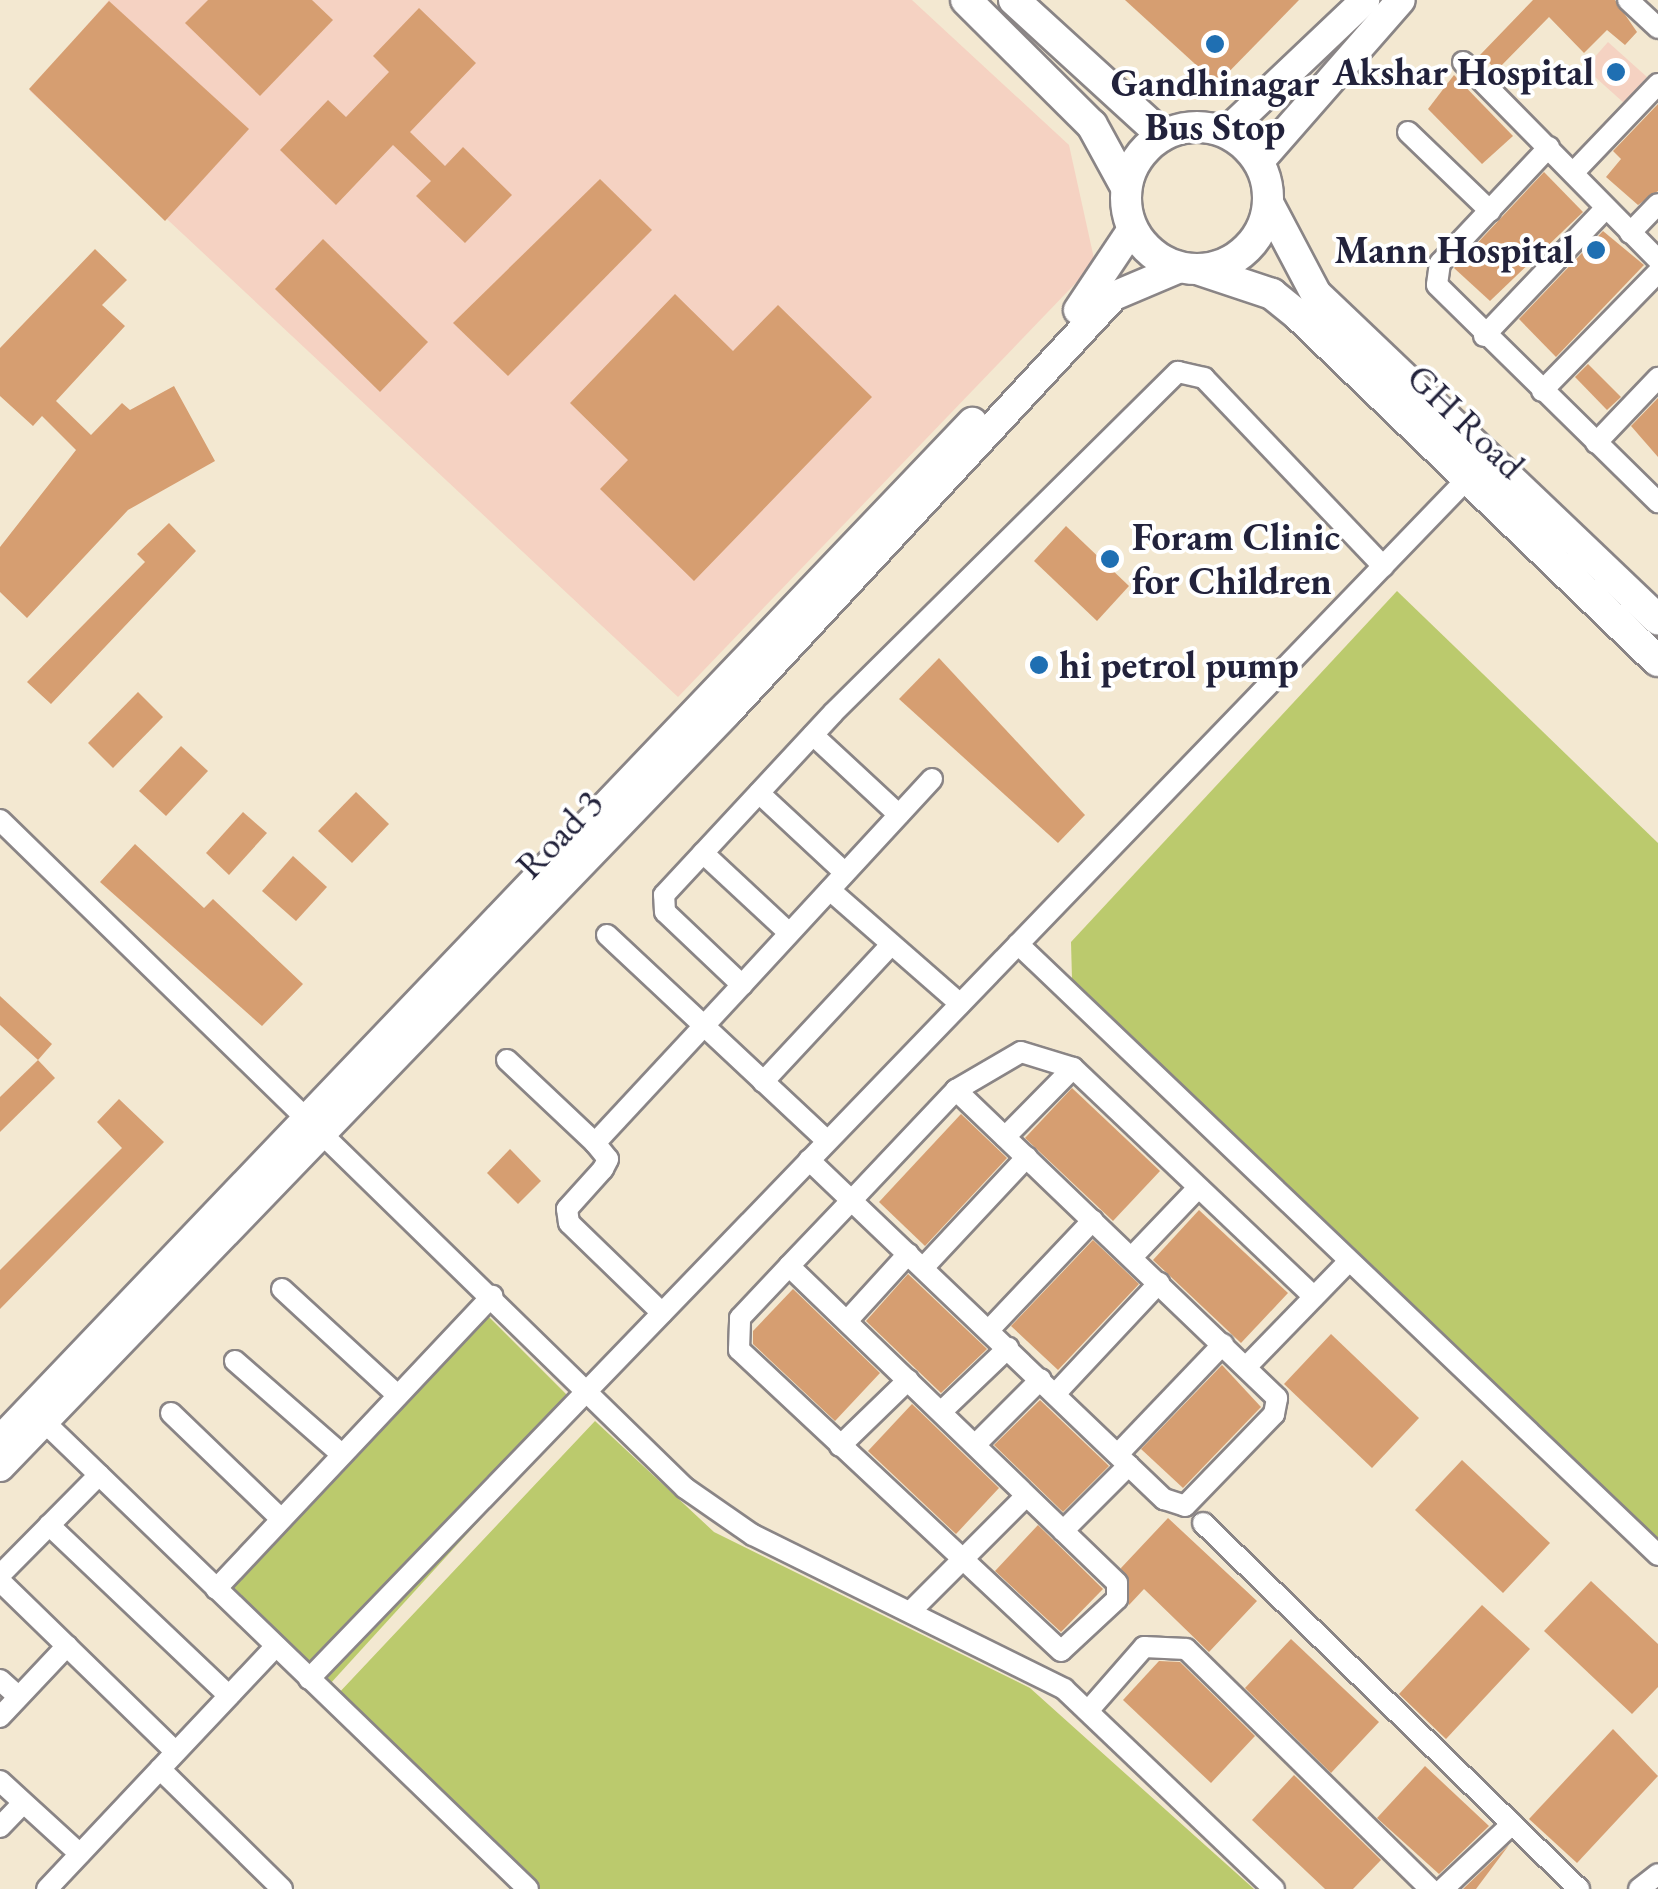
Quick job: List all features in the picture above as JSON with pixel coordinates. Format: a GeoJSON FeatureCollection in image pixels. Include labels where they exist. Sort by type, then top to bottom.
{"type":"FeatureCollection","features":[{"type":"Feature","properties":{"kind":"main road"},"geometry":{"type":"LineString","coordinates":[[966,0],[1092,125],[1126,187],[1132,229],[1190,269],[1239,257],[1269,206],[1260,162],[1226,132],[1162,135],[1014,0]]}},
{"type":"Feature","properties":{"kind":"main road"},"geometry":{"type":"LineString","coordinates":[[1126,187],[1162,135]]}},
{"type":"Feature","properties":{"kind":"main road","name":"GH Road"},"geometry":{"type":"LineString","coordinates":[[1269,206],[1316,294],[1658,620]]}},
{"type":"Feature","properties":{"kind":"main road","name":"GH Road"},"geometry":{"type":"LineString","coordinates":[[1190,269],[1272,294],[1658,661]]}},
{"type":"Feature","properties":{"kind":"street"},"geometry":{"type":"LineString","coordinates":[[1226,132],[1365,0]]}},
{"type":"Feature","properties":{"kind":"street"},"geometry":{"type":"LineString","coordinates":[[1260,162],[1401,0]]}},
{"type":"Feature","properties":{"kind":"street"},"geometry":{"type":"LineString","coordinates":[[1628,0],[1658,28]]}},
{"type":"Feature","properties":{"kind":"street"},"geometry":{"type":"LineString","coordinates":[[1463,62],[1658,260]]}},
{"type":"Feature","properties":{"kind":"street"},"geometry":{"type":"LineString","coordinates":[[1573,173],[1658,84]]}},
{"type":"Feature","properties":{"kind":"street"},"geometry":{"type":"LineString","coordinates":[[1408,132],[1490,211]]}},
{"type":"Feature","properties":{"kind":"street"},"geometry":{"type":"LineString","coordinates":[[1549,147],[1437,274],[1442,296],[1657,498]]}},
{"type":"Feature","properties":{"kind":"street"},"geometry":{"type":"LineString","coordinates":[[1630,233],[1658,204]]}},
{"type":"Feature","properties":{"kind":"street"},"geometry":{"type":"LineString","coordinates":[[1484,336],[1605,208]]}},
{"type":"Feature","properties":{"kind":"street","name":"Road 3"},"geometry":{"type":"LineString","coordinates":[[319,1124],[1092,295],[1132,229]]}},
{"type":"Feature","properties":{"kind":"street","name":"Road 3"},"geometry":{"type":"LineString","coordinates":[[0,1468],[37,1415],[1114,296],[1190,269]]}},
{"type":"Feature","properties":{"kind":"street"},"geometry":{"type":"LineString","coordinates":[[1542,391],[1658,272]]}},
{"type":"Feature","properties":{"kind":"street"},"geometry":{"type":"LineString","coordinates":[[742,985],[661,905],[703,853],[813,734],[1178,372],[1204,378],[1383,566]]}},
{"type":"Feature","properties":{"kind":"street"},"geometry":{"type":"LineString","coordinates":[[1596,443],[1658,378]]}},
{"type":"Feature","properties":{"kind":"street"},"geometry":{"type":"LineString","coordinates":[[308,1679],[1468,478]]}},
{"type":"Feature","properties":{"kind":"street"},"geometry":{"type":"LineString","coordinates":[[813,734],[899,815]]}},
{"type":"Feature","properties":{"kind":"street"},"geometry":{"type":"LineString","coordinates":[[595,1143],[932,780]]}},
{"type":"Feature","properties":{"kind":"street"},"geometry":{"type":"LineString","coordinates":[[759,793],[845,873]]}},
{"type":"Feature","properties":{"kind":"street"},"geometry":{"type":"LineString","coordinates":[[0,820],[319,1124],[713,1511],[1028,1666],[1088,1711],[1274,1889]]}},
{"type":"Feature","properties":{"kind":"street"},"geometry":{"type":"LineString","coordinates":[[703,853],[789,933]]}},
{"type":"Feature","properties":{"kind":"street"},"geometry":{"type":"LineString","coordinates":[[830,890],[960,1004]]}},
{"type":"Feature","properties":{"kind":"street"},"geometry":{"type":"LineString","coordinates":[[607,935],[828,1141]]}},
{"type":"Feature","properties":{"kind":"street"},"geometry":{"type":"LineString","coordinates":[[1018,944],[1658,1554]]}},
{"type":"Feature","properties":{"kind":"street"},"geometry":{"type":"LineString","coordinates":[[764,1082],[890,946]]}},
{"type":"Feature","properties":{"kind":"street"},"geometry":{"type":"LineString","coordinates":[[789,1266],[1063,1531],[1120,1592],[1066,1650],[840,1446],[734,1339],[740,1318],[789,1266],[956,1090],[1022,1052],[1073,1068],[1314,1297]]}},
{"type":"Feature","properties":{"kind":"street"},"geometry":{"type":"LineString","coordinates":[[506,1060],[608,1158],[566,1217],[662,1313]]}},
{"type":"Feature","properties":{"kind":"street"},"geometry":{"type":"LineString","coordinates":[[1006,1136],[1073,1068]]}},
{"type":"Feature","properties":{"kind":"street"},"geometry":{"type":"LineString","coordinates":[[810,1160],[1171,1505],[1185,1506],[1274,1414],[1276,1398],[956,1090]]}},
{"type":"Feature","properties":{"kind":"street"},"geometry":{"type":"LineString","coordinates":[[847,1322],[1027,1157]]}},
{"type":"Feature","properties":{"kind":"street"},"geometry":{"type":"LineString","coordinates":[[1132,1257],[1198,1188]]}},
{"type":"Feature","properties":{"kind":"street"},"geometry":{"type":"LineString","coordinates":[[988,1330],[1092,1220]]}},
{"type":"Feature","properties":{"kind":"street"},"geometry":{"type":"LineString","coordinates":[[1246,1367],[1348,1262]]}},
{"type":"Feature","properties":{"kind":"street"},"geometry":{"type":"LineString","coordinates":[[974,1445],[1048,1386],[1159,1284]]}},
{"type":"Feature","properties":{"kind":"street"},"geometry":{"type":"LineString","coordinates":[[282,1289],[396,1394]]}},
{"type":"Feature","properties":{"kind":"street"},"geometry":{"type":"LineString","coordinates":[[216,1590],[340,1452],[492,1296]]}},
{"type":"Feature","properties":{"kind":"street"},"geometry":{"type":"LineString","coordinates":[[1063,1531],[1222,1344]]}},
{"type":"Feature","properties":{"kind":"street"},"geometry":{"type":"LineString","coordinates":[[941,1412],[1008,1348]]}},
{"type":"Feature","properties":{"kind":"street"},"geometry":{"type":"LineString","coordinates":[[234,1361],[340,1452]]}},
{"type":"Feature","properties":{"kind":"street"},"geometry":{"type":"LineString","coordinates":[[840,1446],[908,1380]]}},
{"type":"Feature","properties":{"kind":"street"},"geometry":{"type":"LineString","coordinates":[[171,1414],[280,1518]]}},
{"type":"Feature","properties":{"kind":"street"},"geometry":{"type":"LineString","coordinates":[[37,1415],[528,1889]]}},
{"type":"Feature","properties":{"kind":"street","name":"Road 3"},"geometry":{"type":"LineString","coordinates":[[0,1440],[37,1415]]}},
{"type":"Feature","properties":{"kind":"street"},"geometry":{"type":"LineString","coordinates":[[99,1475],[0,1578],[176,1752]]}},
{"type":"Feature","properties":{"kind":"street"},"geometry":{"type":"LineString","coordinates":[[912,1610],[1026,1496]]}},
{"type":"Feature","properties":{"kind":"street"},"geometry":{"type":"LineString","coordinates":[[1203,1523],[1579,1889]]}},
{"type":"Feature","properties":{"kind":"street"},"geometry":{"type":"LineString","coordinates":[[49,1526],[229,1696]]}},
{"type":"Feature","properties":{"kind":"street"},"geometry":{"type":"LineString","coordinates":[[0,1717],[67,1646]]}},
{"type":"Feature","properties":{"kind":"street"},"geometry":{"type":"LineString","coordinates":[[1088,1711],[1144,1646],[1186,1648],[1430,1889]]}},
{"type":"Feature","properties":{"kind":"street"},"geometry":{"type":"LineString","coordinates":[[47,1889],[275,1647]]}},
{"type":"Feature","properties":{"kind":"street"},"geometry":{"type":"LineString","coordinates":[[0,1680],[19,1697]]}},
{"type":"Feature","properties":{"kind":"street"},"geometry":{"type":"LineString","coordinates":[[160,1770],[278,1888]]}},
{"type":"Feature","properties":{"kind":"street"},"geometry":{"type":"LineString","coordinates":[[0,1781],[80,1854]]}},
{"type":"Feature","properties":{"kind":"street"},"geometry":{"type":"LineString","coordinates":[[0,1827],[23,1802]]}},
{"type":"Feature","properties":{"kind":"street"},"geometry":{"type":"LineString","coordinates":[[1443,1889],[1512,1824]]}},
{"type":"Feature","properties":{"kind":"street"},"geometry":{"type":"LineString","coordinates":[[1639,1889],[1658,1874]]}},
{"type":"Feature","properties":{"kind":"shaded area"},"geometry":{"type":"Polygon","coordinates":[[[109,0],[912,0],[1069,145],[1095,263],[678,697],[30,91],[109,0]]]}},
{"type":"Feature","properties":{"kind":"shaded area","name":"Akshar Hospital"},"geometry":{"type":"Polygon","coordinates":[[[1608,42],[1647,77],[1624,103],[1585,68],[1608,42]]]}},
{"type":"Feature","properties":{"kind":"green space"},"geometry":{"type":"Polygon","coordinates":[[[1397,591],[1658,843],[1658,1542],[1072,979],[1071,942],[1397,591]]]}},
{"type":"Feature","properties":{"kind":"green space"},"geometry":{"type":"Polygon","coordinates":[[[485,1313],[581,1409],[330,1684],[227,1590],[485,1313]]]}},
{"type":"Feature","properties":{"kind":"green space"},"geometry":{"type":"Polygon","coordinates":[[[595,1421],[714,1532],[1030,1688],[1254,1889],[537,1889],[336,1696],[595,1421]]]}},
{"type":"Feature","properties":{"kind":"building"},"geometry":{"type":"Polygon","coordinates":[[[208,0],[312,0],[333,20],[260,96],[185,23],[208,0]]]}},
{"type":"Feature","properties":{"kind":"building","name":"Gandhinagar Bus Stop"},"geometry":{"type":"Polygon","coordinates":[[[1125,0],[1299,0],[1217,84],[1125,0]]]}},
{"type":"Feature","properties":{"kind":"building"},"geometry":{"type":"Polygon","coordinates":[[[1533,0],[1615,0],[1637,32],[1625,45],[1607,30],[1584,53],[1549,17],[1497,70],[1480,55],[1533,0]]]}},
{"type":"Feature","properties":{"kind":"building"},"geometry":{"type":"Polygon","coordinates":[[[109,1],[249,129],[165,221],[29,89],[109,1]]]}},
{"type":"Feature","properties":{"kind":"building"},"geometry":{"type":"Polygon","coordinates":[[[419,8],[476,63],[410,132],[445,166],[463,147],[512,195],[465,243],[416,196],[431,181],[393,145],[336,205],[280,150],[328,100],[346,117],[389,72],[373,56],[419,8]]]}},
{"type":"Feature","properties":{"kind":"building"},"geometry":{"type":"Polygon","coordinates":[[[1454,75],[1513,136],[1482,164],[1428,109],[1454,75]]]}},
{"type":"Feature","properties":{"kind":"building"},"geometry":{"type":"Polygon","coordinates":[[[1658,104],[1658,191],[1638,205],[1606,177],[1621,159],[1613,151],[1658,104]]]}},
{"type":"Feature","properties":{"kind":"building"},"geometry":{"type":"Polygon","coordinates":[[[1544,172],[1583,212],[1490,301],[1454,268],[1544,172]]]}},
{"type":"Feature","properties":{"kind":"building"},"geometry":{"type":"Polygon","coordinates":[[[600,179],[652,230],[508,376],[453,323],[600,179]]]}},
{"type":"Feature","properties":{"kind":"building"},"geometry":{"type":"Polygon","coordinates":[[[1603,231],[1644,265],[1556,357],[1519,319],[1603,231]]]}},
{"type":"Feature","properties":{"kind":"building"},"geometry":{"type":"Polygon","coordinates":[[[323,239],[428,342],[380,392],[275,289],[323,239]]]}},
{"type":"Feature","properties":{"kind":"building"},"geometry":{"type":"Polygon","coordinates":[[[95,249],[127,280],[102,305],[125,326],[56,401],[91,435],[122,403],[130,410],[174,386],[215,461],[128,510],[27,618],[0,592],[0,547],[76,450],[42,416],[33,426],[0,396],[0,348],[95,249]]]}},
{"type":"Feature","properties":{"kind":"building"},"geometry":{"type":"Polygon","coordinates":[[[675,294],[733,351],[778,305],[872,397],[694,581],[600,489],[628,460],[570,403],[675,294]]]}},
{"type":"Feature","properties":{"kind":"building"},"geometry":{"type":"Polygon","coordinates":[[[1588,364],[1621,397],[1607,410],[1575,377],[1588,364]]]}},
{"type":"Feature","properties":{"kind":"building"},"geometry":{"type":"Polygon","coordinates":[[[1658,398],[1658,457],[1631,426],[1658,398]]]}},
{"type":"Feature","properties":{"kind":"building"},"geometry":{"type":"Polygon","coordinates":[[[169,523],[196,551],[51,704],[27,682],[145,562],[137,554],[169,523]]]}},
{"type":"Feature","properties":{"kind":"building"},"geometry":{"type":"Polygon","coordinates":[[[1066,526],[1129,586],[1097,621],[1034,561],[1066,526]]]}},
{"type":"Feature","properties":{"kind":"building"},"geometry":{"type":"Polygon","coordinates":[[[939,658],[1085,815],[1058,843],[899,699],[939,658]]]}},
{"type":"Feature","properties":{"kind":"building"},"geometry":{"type":"Polygon","coordinates":[[[138,692],[163,717],[113,768],[88,743],[138,692]]]}},
{"type":"Feature","properties":{"kind":"building"},"geometry":{"type":"Polygon","coordinates":[[[181,746],[208,771],[166,816],[139,791],[181,746]]]}},
{"type":"Feature","properties":{"kind":"building"},"geometry":{"type":"Polygon","coordinates":[[[356,792],[389,824],[352,863],[318,831],[356,792]]]}},
{"type":"Feature","properties":{"kind":"building"},"geometry":{"type":"Polygon","coordinates":[[[243,812],[267,833],[229,875],[206,853],[243,812]]]}},
{"type":"Feature","properties":{"kind":"building"},"geometry":{"type":"Polygon","coordinates":[[[135,844],[204,908],[213,899],[303,984],[262,1026],[100,882],[135,844]]]}},
{"type":"Feature","properties":{"kind":"building"},"geometry":{"type":"Polygon","coordinates":[[[293,856],[327,887],[296,921],[262,891],[293,856]]]}},
{"type":"Feature","properties":{"kind":"building"},"geometry":{"type":"Polygon","coordinates":[[[0,996],[52,1044],[38,1060],[0,1025],[0,996]]]}},
{"type":"Feature","properties":{"kind":"building"},"geometry":{"type":"Polygon","coordinates":[[[38,1060],[55,1078],[0,1132],[0,1097],[38,1060]]]}},
{"type":"Feature","properties":{"kind":"building"},"geometry":{"type":"Polygon","coordinates":[[[1072,1088],[1160,1171],[1113,1221],[1025,1138],[1072,1088]]]}},
{"type":"Feature","properties":{"kind":"building"},"geometry":{"type":"Polygon","coordinates":[[[119,1099],[164,1142],[0,1309],[0,1270],[122,1148],[97,1122],[119,1099]]]}},
{"type":"Feature","properties":{"kind":"building"},"geometry":{"type":"Polygon","coordinates":[[[961,1114],[1007,1158],[925,1246],[879,1202],[961,1114]]]}},
{"type":"Feature","properties":{"kind":"building"},"geometry":{"type":"Polygon","coordinates":[[[510,1149],[541,1181],[518,1204],[487,1173],[510,1149]]]}},
{"type":"Feature","properties":{"kind":"building"},"geometry":{"type":"Polygon","coordinates":[[[1199,1210],[1288,1293],[1241,1343],[1153,1260],[1199,1210]]]}},
{"type":"Feature","properties":{"kind":"building"},"geometry":{"type":"Polygon","coordinates":[[[1093,1240],[1139,1284],[1058,1370],[1011,1326],[1093,1240]]]}},
{"type":"Feature","properties":{"kind":"building"},"geometry":{"type":"Polygon","coordinates":[[[908,1274],[987,1349],[941,1393],[866,1321],[908,1274]]]}},
{"type":"Feature","properties":{"kind":"building"},"geometry":{"type":"Polygon","coordinates":[[[793,1289],[880,1373],[835,1421],[753,1344],[753,1331],[793,1289]]]}},
{"type":"Feature","properties":{"kind":"building"},"geometry":{"type":"Polygon","coordinates":[[[1331,1334],[1419,1418],[1372,1468],[1284,1384],[1331,1334]]]}},
{"type":"Feature","properties":{"kind":"building"},"geometry":{"type":"Polygon","coordinates":[[[1222,1365],[1261,1407],[1183,1488],[1141,1449],[1222,1365]]]}},
{"type":"Feature","properties":{"kind":"building"},"geometry":{"type":"Polygon","coordinates":[[[1040,1400],[1109,1466],[1063,1512],[994,1445],[1040,1400]]]}},
{"type":"Feature","properties":{"kind":"building"},"geometry":{"type":"Polygon","coordinates":[[[912,1404],[999,1488],[956,1534],[868,1451],[912,1404]]]}},
{"type":"Feature","properties":{"kind":"building"},"geometry":{"type":"Polygon","coordinates":[[[1462,1460],[1550,1543],[1503,1593],[1415,1510],[1462,1460]]]}},
{"type":"Feature","properties":{"kind":"building"},"geometry":{"type":"Polygon","coordinates":[[[1168,1518],[1257,1601],[1209,1652],[1144,1589],[1129,1605],[1121,1568],[1168,1518]]]}},
{"type":"Feature","properties":{"kind":"building"},"geometry":{"type":"Polygon","coordinates":[[[1038,1525],[1103,1589],[1061,1632],[995,1571],[1038,1525]]]}},
{"type":"Feature","properties":{"kind":"building"},"geometry":{"type":"Polygon","coordinates":[[[1591,1581],[1658,1644],[1658,1687],[1632,1714],[1544,1631],[1591,1581]]]}},
{"type":"Feature","properties":{"kind":"building"},"geometry":{"type":"Polygon","coordinates":[[[1482,1605],[1530,1649],[1446,1739],[1399,1694],[1482,1605]]]}},
{"type":"Feature","properties":{"kind":"building"},"geometry":{"type":"Polygon","coordinates":[[[1291,1639],[1379,1722],[1331,1773],[1245,1688],[1291,1639]]]}},
{"type":"Feature","properties":{"kind":"building"},"geometry":{"type":"Polygon","coordinates":[[[1159,1661],[1180,1662],[1255,1736],[1211,1783],[1123,1700],[1159,1661]]]}},
{"type":"Feature","properties":{"kind":"building"},"geometry":{"type":"Polygon","coordinates":[[[1613,1729],[1658,1776],[1577,1863],[1529,1819],[1613,1729]]]}},
{"type":"Feature","properties":{"kind":"building"},"geometry":{"type":"Polygon","coordinates":[[[1425,1766],[1489,1826],[1439,1874],[1377,1818],[1425,1766]]]}},
{"type":"Feature","properties":{"kind":"building"},"geometry":{"type":"Polygon","coordinates":[[[1294,1775],[1381,1860],[1353,1889],[1325,1889],[1252,1820],[1294,1775]]]}},
{"type":"Feature","properties":{"kind":"building"},"geometry":{"type":"Polygon","coordinates":[[[1509,1845],[1476,1889],[1463,1889],[1509,1845]]]}},
{"type":"Feature","properties":{"kind":"place","name":"Gandhinagar Bus Stop"},"geometry":{"type":"Point","coordinates":[1215,44]}},
{"type":"Feature","properties":{"kind":"place","name":"Akshar Hospital"},"geometry":{"type":"Point","coordinates":[1616,72]}},
{"type":"Feature","properties":{"kind":"place","name":"Mann Hospital"},"geometry":{"type":"Point","coordinates":[1596,250]}},
{"type":"Feature","properties":{"kind":"place","name":"Foram Clinic for Children"},"geometry":{"type":"Point","coordinates":[1110,559]}},
{"type":"Feature","properties":{"kind":"place","name":"hi petrol pump"},"geometry":{"type":"Point","coordinates":[1039,665]}}]}
